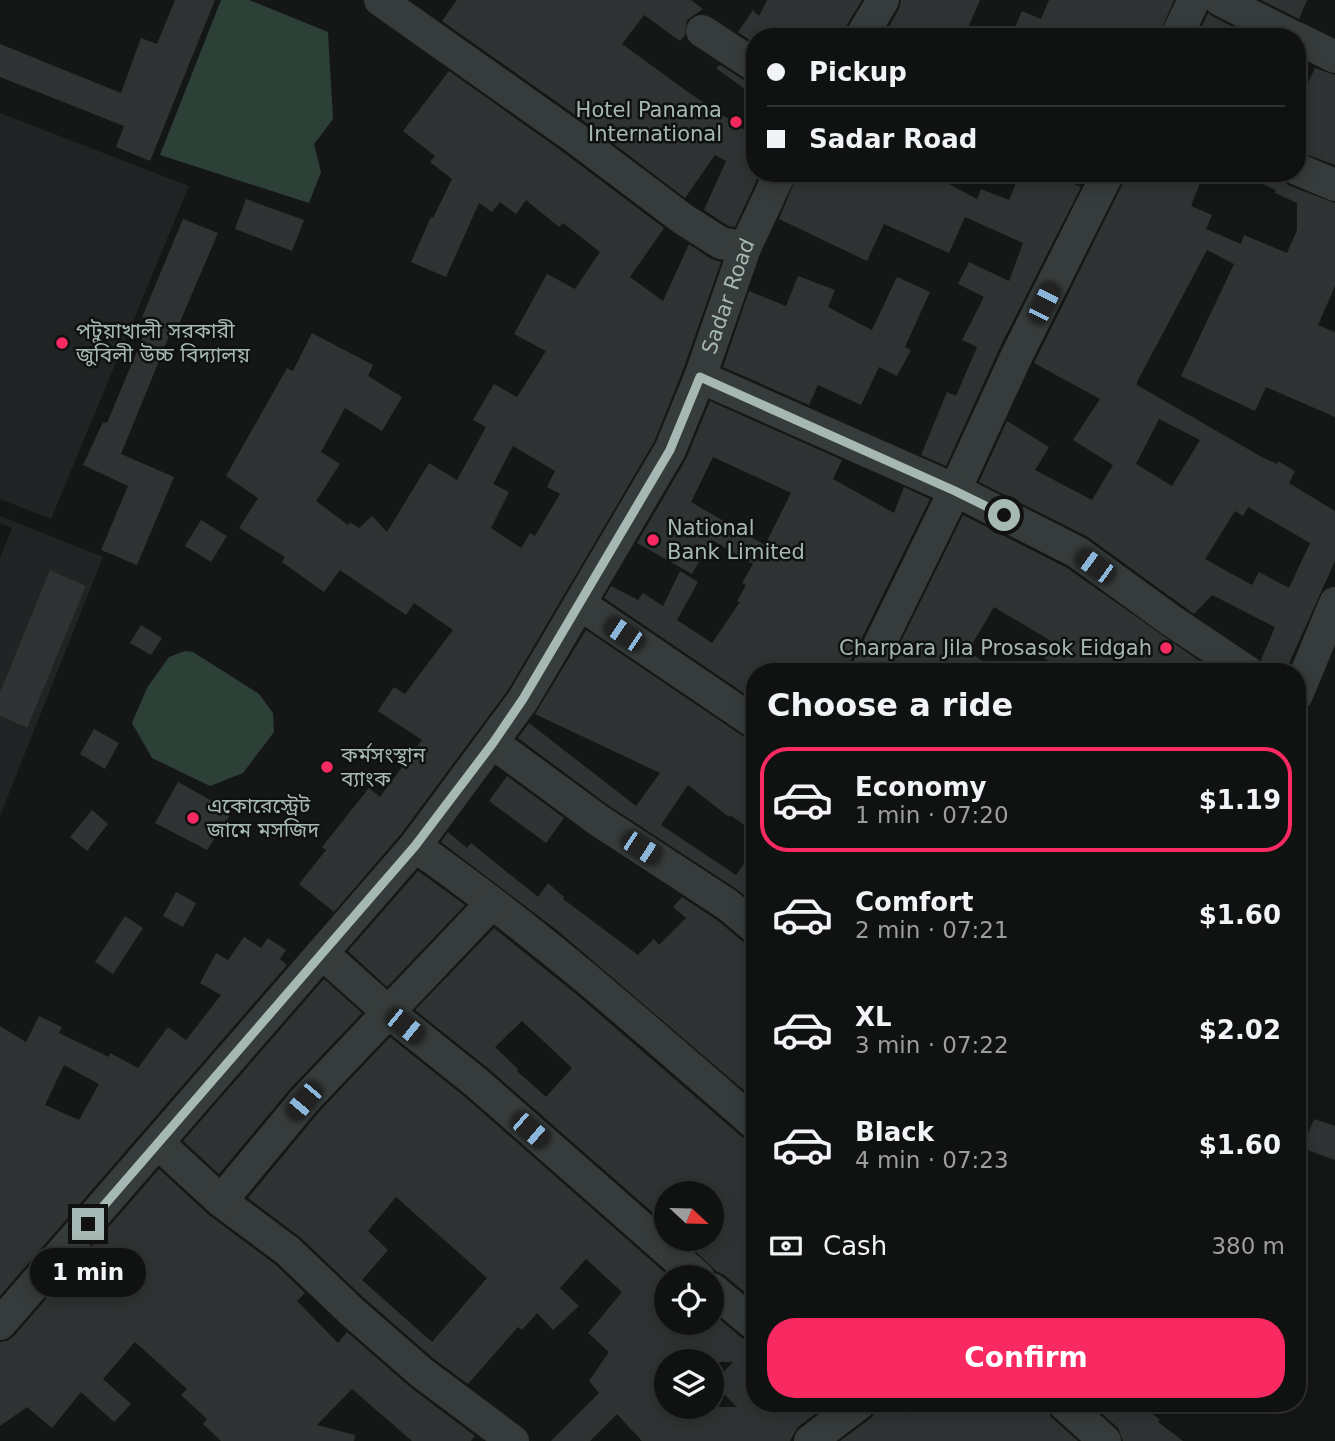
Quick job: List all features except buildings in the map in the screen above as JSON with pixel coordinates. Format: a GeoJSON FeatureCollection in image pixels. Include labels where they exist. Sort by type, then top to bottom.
{"type":"FeatureCollection","features":[{"type":"Feature","properties":{"kind":"street"},"geometry":{"type":"LineString","coordinates":[[380,0],[575,136],[683,219],[721,243],[745,248]]}},
{"type":"Feature","properties":{"kind":"street"},"geometry":{"type":"LineString","coordinates":[[866,28],[883,0]]}},
{"type":"Feature","properties":{"kind":"street"},"geometry":{"type":"LineString","coordinates":[[1180,28],[1194,0]]}},
{"type":"Feature","properties":{"kind":"street"},"geometry":{"type":"LineString","coordinates":[[1220,0],[1277,28]]}},
{"type":"Feature","properties":{"kind":"street"},"geometry":{"type":"LineString","coordinates":[[702,31],[746,60]]}},
{"type":"Feature","properties":{"kind":"street"},"geometry":{"type":"LineString","coordinates":[[1306,42],[1335,57]]}},
{"type":"Feature","properties":{"kind":"street"},"geometry":{"type":"LineString","coordinates":[[1306,173],[1335,185]]}},
{"type":"Feature","properties":{"kind":"street","name":"Sadar Road"},"geometry":{"type":"LineString","coordinates":[[0,1324],[415,846],[523,699],[670,450],[700,377],[745,248],[776,182]]}},
{"type":"Feature","properties":{"kind":"street"},"geometry":{"type":"LineString","coordinates":[[870,663],[1104,182]]}},
{"type":"Feature","properties":{"kind":"street"},"geometry":{"type":"LineString","coordinates":[[700,377],[955,491],[1077,552],[1235,663]]}},
{"type":"Feature","properties":{"kind":"street"},"geometry":{"type":"LineString","coordinates":[[1306,673],[1335,603]]}},
{"type":"Feature","properties":{"kind":"street"},"geometry":{"type":"LineString","coordinates":[[580,604],[746,717]]}},
{"type":"Feature","properties":{"kind":"street"},"geometry":{"type":"LineString","coordinates":[[493,743],[598,820],[728,905],[746,920]]}},
{"type":"Feature","properties":{"kind":"street"},"geometry":{"type":"LineString","coordinates":[[415,846],[470,884],[586,976],[746,1116]]}},
{"type":"Feature","properties":{"kind":"street"},"geometry":{"type":"LineString","coordinates":[[221,1201],[304,1101],[492,903]]}},
{"type":"Feature","properties":{"kind":"street"},"geometry":{"type":"LineString","coordinates":[[322,953],[387,1011],[477,1083],[684,1265]]}},
{"type":"Feature","properties":{"kind":"street"},"geometry":{"type":"LineString","coordinates":[[158,1143],[221,1201],[288,1251],[422,1373],[513,1441]]}},
{"type":"Feature","properties":{"kind":"street"},"geometry":{"type":"LineString","coordinates":[[724,1299],[746,1317]]}},
{"type":"Feature","properties":{"kind":"street"},"geometry":{"type":"LineString","coordinates":[[810,1441],[844,1412]]}},
{"type":"Feature","properties":{"kind":"street"},"geometry":{"type":"LineString","coordinates":[[1072,1412],[1105,1441]]}},
{"type":"Feature","properties":{"kind":"shaded area"},"geometry":{"type":"Polygon","coordinates":[[[221,0],[249,0],[328,32],[333,119],[314,144],[321,172],[309,203],[160,155],[221,0]]]}},
{"type":"Feature","properties":{"kind":"shaded area","name":"পটুয়াখালী সরকারী জুবিলী উচ্চ বিদ্যালয়"},"geometry":{"type":"Polygon","coordinates":[[[0,113],[189,186],[51,519],[0,499],[0,113]]]}},
{"type":"Feature","properties":{"kind":"shaded area"},"geometry":{"type":"Polygon","coordinates":[[[0,516],[103,557],[0,816],[0,716],[26,728],[86,586],[50,571],[0,692],[0,558],[12,528],[0,523],[0,516]]]}},
{"type":"Feature","properties":{"kind":"shaded area"},"geometry":{"type":"Polygon","coordinates":[[[185,651],[193,652],[259,694],[273,713],[274,732],[243,773],[210,786],[152,758],[132,723],[147,688],[169,657],[185,651]]]}},
{"type":"Feature","properties":{"kind":"place","name":"Hotel Panama International"},"geometry":{"type":"Point","coordinates":[736,122]}},
{"type":"Feature","properties":{"kind":"place","name":"পটুয়াখালী সরকারী জুবিলী উচ্চ বিদ্যালয়"},"geometry":{"type":"Point","coordinates":[62,343]}},
{"type":"Feature","properties":{"kind":"place","name":"National Bank Limited"},"geometry":{"type":"Point","coordinates":[653,540]}},
{"type":"Feature","properties":{"kind":"place","name":"Charpara Jila Prosasok Eidgah"},"geometry":{"type":"Point","coordinates":[1166,648]}},
{"type":"Feature","properties":{"kind":"place","name":"কর্মসংস্থান ব্যাংক"},"geometry":{"type":"Point","coordinates":[327,767]}},
{"type":"Feature","properties":{"kind":"place","name":"একোরেস্ট্রেট জামে মসজিদ"},"geometry":{"type":"Point","coordinates":[193,818]}},
{"type":"Feature","properties":{"kind":"route"},"geometry":{"type":"LineString","coordinates":[[88,1224],[415,846],[493,743],[523,699],[670,450],[700,377],[1004,515]]}}]}
